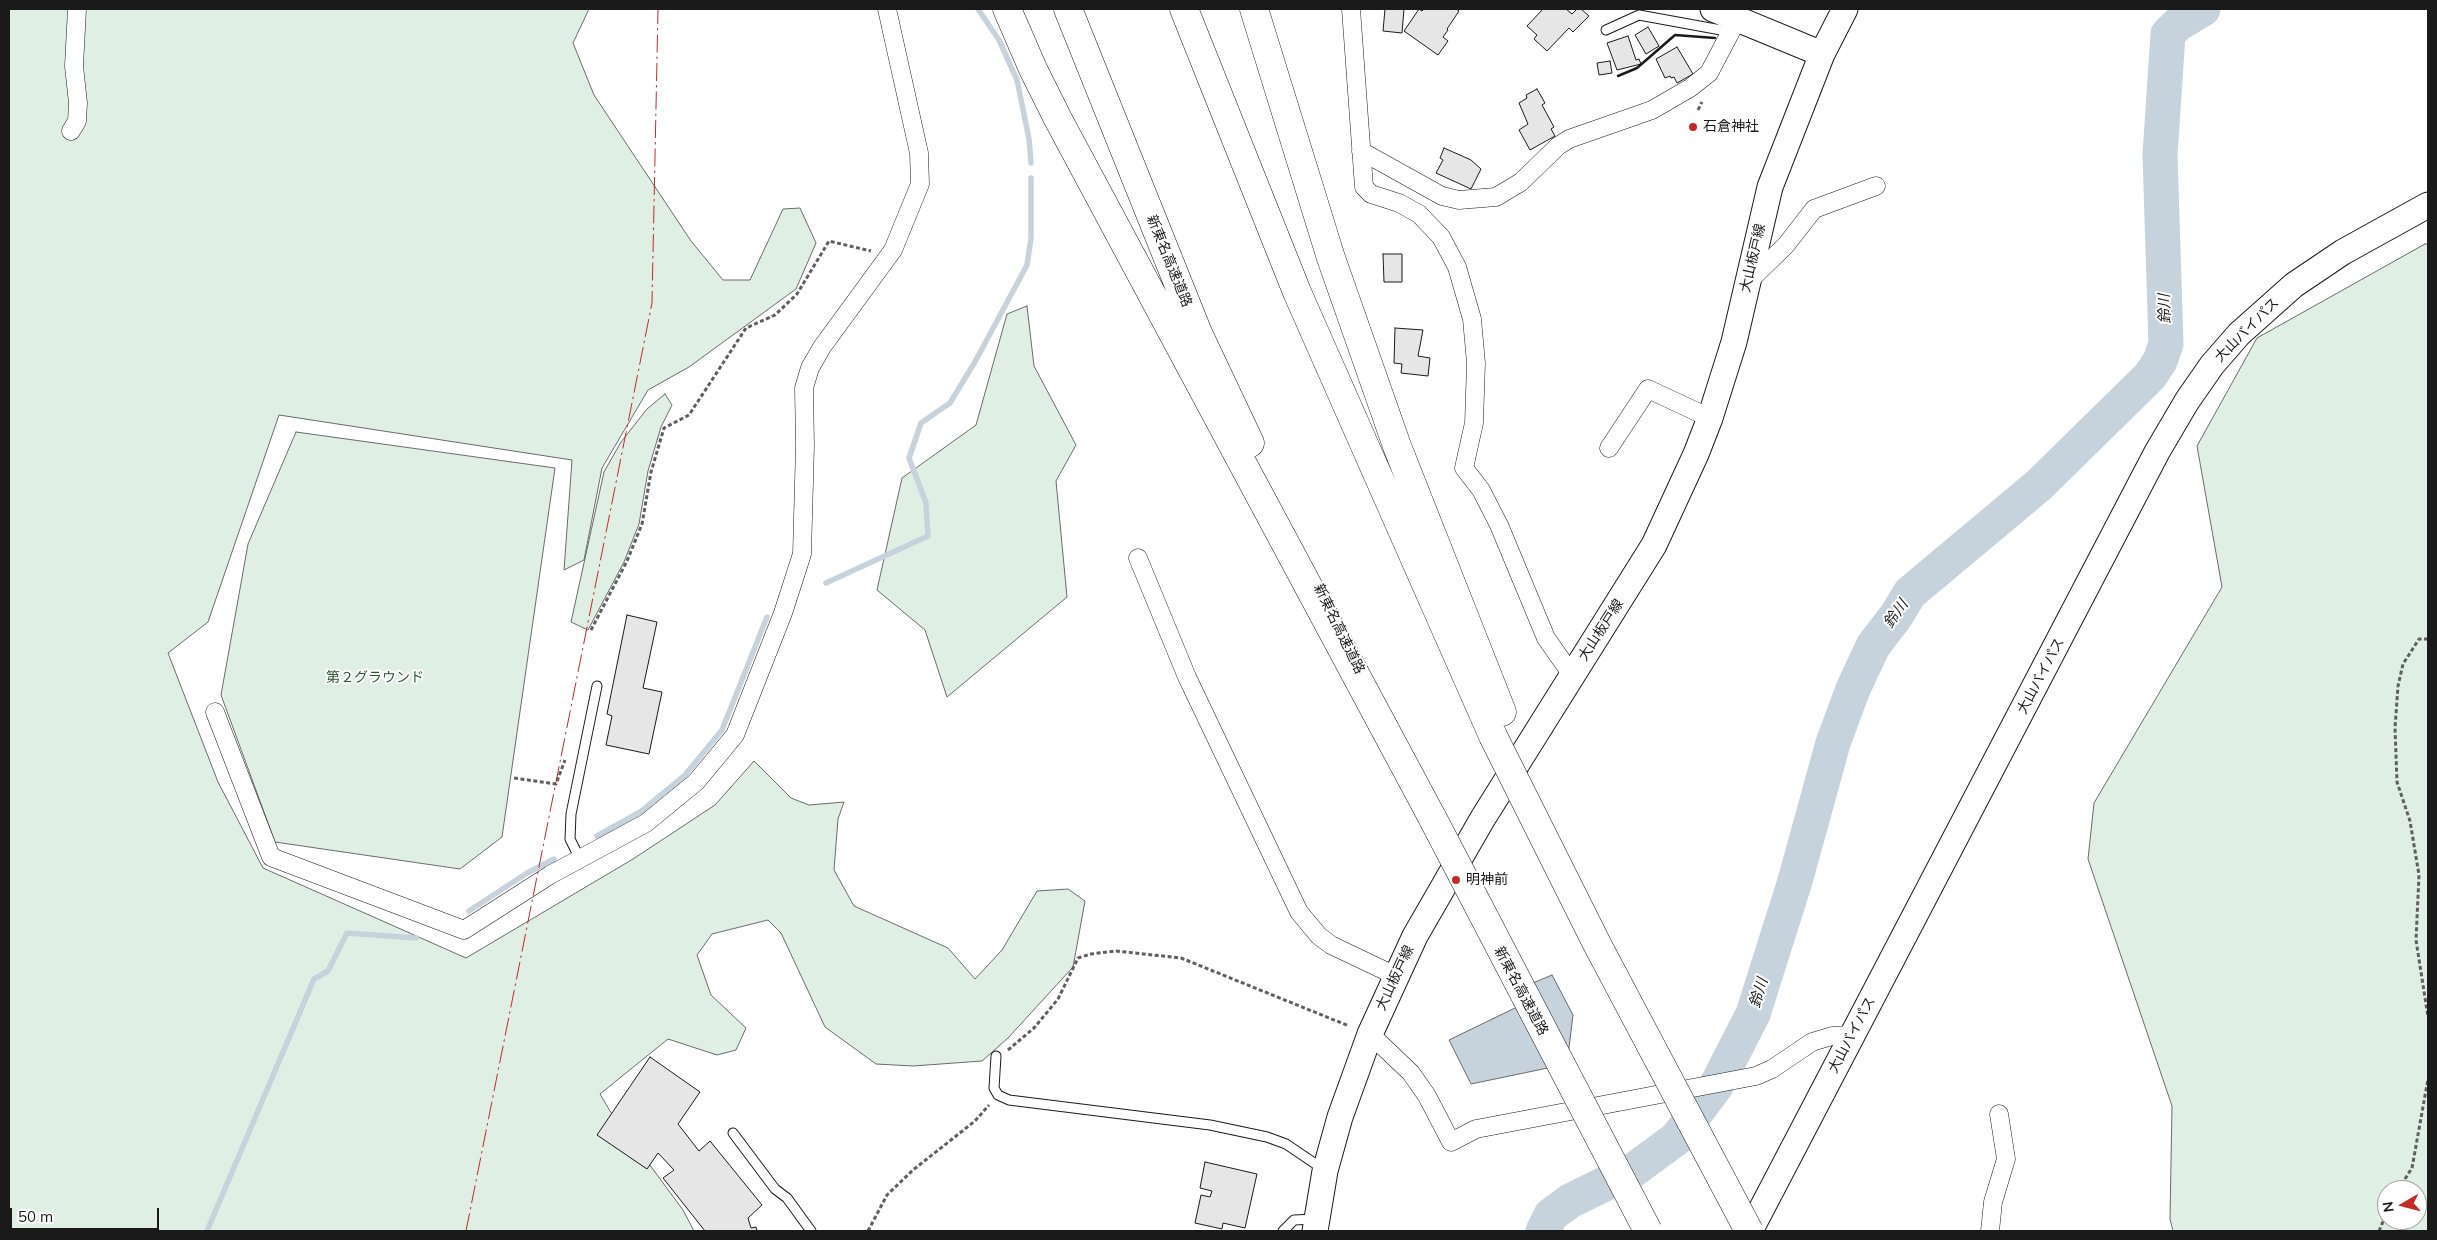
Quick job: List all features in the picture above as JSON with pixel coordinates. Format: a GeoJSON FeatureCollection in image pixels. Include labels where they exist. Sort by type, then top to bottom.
{"type":"FeatureCollection","features":[{"type":"Feature","properties":{"kind":"highway"},"geometry":{"type":"LineString","coordinates":[[1007,9],[1053,110],[1186,336]]}},
{"type":"Feature","properties":{"kind":"highway","name":"新東名高速道路"},"geometry":{"type":"LineString","coordinates":[[1068,9],[1186,336],[1304,558],[1433,819],[1648,1231]]}},
{"type":"Feature","properties":{"kind":"highway"},"geometry":{"type":"LineString","coordinates":[[1184,9],[1297,292],[1597,944],[1750,1231]]}},
{"type":"Feature","properties":{"kind":"highway"},"geometry":{"type":"LineString","coordinates":[[1254,9],[1328,250],[1396,446],[1499,729]]}},
{"type":"Feature","properties":{"kind":"main road"},"geometry":{"type":"LineString","coordinates":[[1713,9],[1735,25],[1822,54]]}},
{"type":"Feature","properties":{"kind":"main road","name":"大山板戸線"},"geometry":{"type":"LineString","coordinates":[[1315,1225],[1325,1171],[1340,1117],[1370,1034],[1396,976],[1437,894],[1654,545],[1710,418],[1734,342],[1770,187],[1822,54],[1845,9]]}},
{"type":"Feature","properties":{"kind":"main road","name":"大山バイパス"},"geometry":{"type":"LineString","coordinates":[[1750,1231],[2157,452],[2187,401],[2212,365],[2239,334],[2294,285],[2343,252],[2428,206]]}},
{"type":"Feature","properties":{"kind":"street"},"geometry":{"type":"LineString","coordinates":[[71,131],[77,121],[78,104],[74,66],[77,9]]}},
{"type":"Feature","properties":{"kind":"street"},"geometry":{"type":"LineString","coordinates":[[215,712],[271,857],[464,930],[550,875],[646,823],[696,782],[735,735],[783,614],[802,554],[804,388],[810,368],[822,347],[889,256],[920,184],[921,167],[887,9]]}},
{"type":"Feature","properties":{"kind":"street"},"geometry":{"type":"LineString","coordinates":[[1352,9],[1363,182],[1366,192],[1399,203],[1419,214],[1441,237],[1457,267],[1472,319],[1476,363],[1474,423],[1464,468],[1481,490],[1499,525],[1546,638],[1572,675]]}},
{"type":"Feature","properties":{"kind":"street"},"geometry":{"type":"LineString","coordinates":[[1361,151],[1442,196],[1460,200],[1496,197],[1521,182],[1558,146],[1569,140],[1652,110],[1690,88],[1709,73],[1735,25]]}},
{"type":"Feature","properties":{"kind":"street"},"geometry":{"type":"LineString","coordinates":[[1747,282],[1786,245],[1814,209],[1876,186]]}},
{"type":"Feature","properties":{"kind":"street"},"geometry":{"type":"LineString","coordinates":[[1609,448],[1648,389],[1710,418]]}},
{"type":"Feature","properties":{"kind":"street"},"geometry":{"type":"LineString","coordinates":[[1138,558],[1187,678],[1299,912],[1319,936],[1331,945],[1396,976]]}},
{"type":"Feature","properties":{"kind":"street"},"geometry":{"type":"LineString","coordinates":[[1370,1034],[1411,1073],[1427,1096],[1451,1142],[1476,1129],[1756,1076],[1772,1069],[1812,1042],[1832,1036],[1852,1035]]}},
{"type":"Feature","properties":{"kind":"street"},"geometry":{"type":"LineString","coordinates":[[1990,1231],[1993,1202],[2006,1159],[1999,1114]]}},
{"type":"Feature","properties":{"kind":"lane"},"geometry":{"type":"LineString","coordinates":[[1606,30],[1639,15],[1735,25]]}},
{"type":"Feature","properties":{"kind":"lane"},"geometry":{"type":"LineString","coordinates":[[580,859],[570,839],[571,814],[597,686]]}},
{"type":"Feature","properties":{"kind":"lane"},"geometry":{"type":"LineString","coordinates":[[996,1056],[994,1088],[998,1095],[1009,1100],[1210,1125],[1267,1137],[1286,1144],[1325,1171]]}},
{"type":"Feature","properties":{"kind":"lane"},"geometry":{"type":"LineString","coordinates":[[733,1133],[775,1189],[787,1198],[811,1231]]}},
{"type":"Feature","properties":{"kind":"lane"},"geometry":{"type":"LineString","coordinates":[[1283,1231],[1294,1220],[1315,1225]]}},
{"type":"Feature","properties":{"kind":"path"},"geometry":{"type":"LineString","coordinates":[[591,630],[627,561],[642,524],[650,472],[664,428],[688,415],[746,328],[774,315],[797,294],[829,241],[889,256]]}},
{"type":"Feature","properties":{"kind":"path"},"geometry":{"type":"LineString","coordinates":[[2428,639],[2418,639],[2403,664],[2398,686],[2395,728],[2397,782],[2410,821],[2419,875],[2416,940],[2428,1017]]}},
{"type":"Feature","properties":{"kind":"path"},"geometry":{"type":"LineString","coordinates":[[514,778],[556,784],[565,760]]}},
{"type":"Feature","properties":{"kind":"path"},"geometry":{"type":"LineString","coordinates":[[996,1056],[1011,1048],[1034,1028],[1058,999],[1078,958],[1091,954],[1116,951],[1180,958],[1370,1034]]}},
{"type":"Feature","properties":{"kind":"path"},"geometry":{"type":"LineString","coordinates":[[2404,1180],[2412,1168],[2428,1079]]}},
{"type":"Feature","properties":{"kind":"path"},"geometry":{"type":"LineString","coordinates":[[868,1231],[887,1195],[913,1170],[975,1121],[998,1095]]}},
{"type":"Feature","properties":{"kind":"green space"},"geometry":{"type":"Polygon","coordinates":[[[9,9],[589,9],[573,43],[594,95],[691,241],[723,280],[750,280],[783,209],[800,208],[816,243],[796,289],[689,367],[648,390],[602,468],[584,560],[564,570],[572,460],[279,415],[208,622],[168,653],[218,782],[263,868],[466,958],[633,859],[715,805],[754,761],[791,798],[809,805],[844,802],[838,819],[834,870],[854,906],[948,948],[975,979],[1002,950],[1037,891],[1068,889],[1085,901],[1073,967],[1008,1038],[982,1061],[913,1066],[876,1064],[825,1027],[781,933],[768,920],[712,934],[697,955],[711,995],[746,1028],[736,1050],[717,1055],[668,1039],[600,1094],[610,1111],[683,1210],[694,1231],[9,1231],[9,9]]]}},
{"type":"Feature","properties":{"kind":"green space"},"geometry":{"type":"Polygon","coordinates":[[[2428,244],[2428,1231],[2173,1231],[2170,1219],[2172,1106],[2088,859],[2094,803],[2222,587],[2197,446],[2257,338],[2428,244]]]}},
{"type":"Feature","properties":{"kind":"green space"},"geometry":{"type":"Polygon","coordinates":[[[1027,306],[1034,366],[1076,445],[1056,481],[1067,597],[947,697],[925,630],[877,590],[902,478],[976,425],[1007,314],[1027,306]]]}},
{"type":"Feature","properties":{"kind":"green space"},"geometry":{"type":"Polygon","coordinates":[[[665,394],[672,405],[661,427],[648,471],[639,524],[624,562],[588,630],[571,622],[604,472],[621,442],[647,409],[665,394]]]}},
{"type":"Feature","properties":{"kind":"green space","name":"第２グラウンド"},"geometry":{"type":"Polygon","coordinates":[[[296,432],[555,468],[502,837],[460,869],[275,842],[221,695],[248,544],[296,432]]]}},
{"type":"Feature","properties":{"kind":"shaded area"},"geometry":{"type":"Polygon","coordinates":[[[1552,975],[1573,1015],[1567,1064],[1471,1084],[1449,1040],[1517,1007],[1509,993],[1552,975]]]}},
{"type":"Feature","properties":{"kind":"building"},"geometry":{"type":"Polygon","coordinates":[[[1385,9],[1404,9],[1402,33],[1383,31],[1385,9]]]}},
{"type":"Feature","properties":{"kind":"building"},"geometry":{"type":"Polygon","coordinates":[[[1419,9],[1422,11],[1424,9],[1456,9],[1459,11],[1443,37],[1448,41],[1438,55],[1404,31],[1419,9]]]}},
{"type":"Feature","properties":{"kind":"building"},"geometry":{"type":"Polygon","coordinates":[[[1543,9],[1566,9],[1572,14],[1577,9],[1581,9],[1589,16],[1573,32],[1569,28],[1547,51],[1534,39],[1537,35],[1527,26],[1543,9]]]}},
{"type":"Feature","properties":{"kind":"building"},"geometry":{"type":"Polygon","coordinates":[[[1648,27],[1659,46],[1646,54],[1635,35],[1648,27]]]}},
{"type":"Feature","properties":{"kind":"building"},"geometry":{"type":"Polygon","coordinates":[[[1628,36],[1636,60],[1639,59],[1641,64],[1617,70],[1607,43],[1628,36]]]}},
{"type":"Feature","properties":{"kind":"building"},"geometry":{"type":"Polygon","coordinates":[[[1677,47],[1693,74],[1677,83],[1674,77],[1665,78],[1656,59],[1677,47]]]}},
{"type":"Feature","properties":{"kind":"building"},"geometry":{"type":"Polygon","coordinates":[[[1610,61],[1612,73],[1599,75],[1597,63],[1610,61]]]}},
{"type":"Feature","properties":{"kind":"building"},"geometry":{"type":"Polygon","coordinates":[[[1537,89],[1545,103],[1542,105],[1554,127],[1551,129],[1555,136],[1530,150],[1519,130],[1528,124],[1519,103],[1527,98],[1526,95],[1537,89]]]}},
{"type":"Feature","properties":{"kind":"building"},"geometry":{"type":"Polygon","coordinates":[[[1444,148],[1471,160],[1481,169],[1471,189],[1436,173],[1443,160],[1440,158],[1444,148]]]}},
{"type":"Feature","properties":{"kind":"building"},"geometry":{"type":"Polygon","coordinates":[[[1383,254],[1402,254],[1402,282],[1384,282],[1383,254]]]}},
{"type":"Feature","properties":{"kind":"building"},"geometry":{"type":"Polygon","coordinates":[[[1395,328],[1423,330],[1418,356],[1430,358],[1428,376],[1401,373],[1402,364],[1394,363],[1395,328]]]}},
{"type":"Feature","properties":{"kind":"building"},"geometry":{"type":"Polygon","coordinates":[[[627,615],[657,622],[643,688],[662,692],[649,754],[606,745],[612,716],[607,714],[627,615]]]}},
{"type":"Feature","properties":{"kind":"building"},"geometry":{"type":"Polygon","coordinates":[[[650,1057],[700,1092],[678,1124],[699,1151],[710,1141],[762,1205],[748,1218],[751,1228],[756,1227],[757,1231],[705,1231],[663,1178],[674,1170],[658,1153],[647,1169],[597,1135],[650,1057]]]}},
{"type":"Feature","properties":{"kind":"building"},"geometry":{"type":"Polygon","coordinates":[[[1205,1162],[1257,1174],[1245,1228],[1223,1223],[1222,1229],[1195,1223],[1201,1195],[1210,1197],[1212,1191],[1200,1188],[1205,1162]]]}},
{"type":"Feature","properties":{"kind":"waterway"},"geometry":{"type":"LineString","coordinates":[[978,9],[999,40],[1017,80],[1029,139],[1031,163]]}},
{"type":"Feature","properties":{"kind":"waterway","name":"鈴川"},"geometry":{"type":"LineString","coordinates":[[1543,1231],[1551,1215],[1570,1201],[1635,1169],[1677,1138],[1716,1086],[1753,1014],[1795,881],[1833,743],[1853,689],[1873,646],[1896,616],[1910,593],[2039,485],[2150,376],[2160,361],[2166,344],[2160,155],[2168,34],[2178,24],[2203,9]]}},
{"type":"Feature","properties":{"kind":"waterway"},"geometry":{"type":"LineString","coordinates":[[826,583],[928,536],[926,503],[909,458],[921,423],[950,403],[976,360],[1027,265],[1031,238],[1031,178]]}},
{"type":"Feature","properties":{"kind":"waterway"},"geometry":{"type":"LineString","coordinates":[[597,836],[640,812],[685,775],[722,730],[767,617]]}},
{"type":"Feature","properties":{"kind":"waterway"},"geometry":{"type":"LineString","coordinates":[[469,911],[527,873],[554,859]]}},
{"type":"Feature","properties":{"kind":"waterway"},"geometry":{"type":"LineString","coordinates":[[207,1231],[314,979],[328,971],[347,933],[416,938]]}},
{"type":"Feature","properties":{"kind":"wall"},"geometry":{"type":"LineString","coordinates":[[1618,76],[1637,68],[1675,35],[1715,38]]}},
{"type":"Feature","properties":{"kind":"power"},"geometry":{"type":"LineString","coordinates":[[466,1231],[652,303],[658,9]]}},
{"type":"Feature","properties":{"kind":"place","name":"石倉神社"},"geometry":{"type":"Point","coordinates":[1693,127]}},
{"type":"Feature","properties":{"kind":"place","name":"明神前"},"geometry":{"type":"Point","coordinates":[1456,880]}}]}
